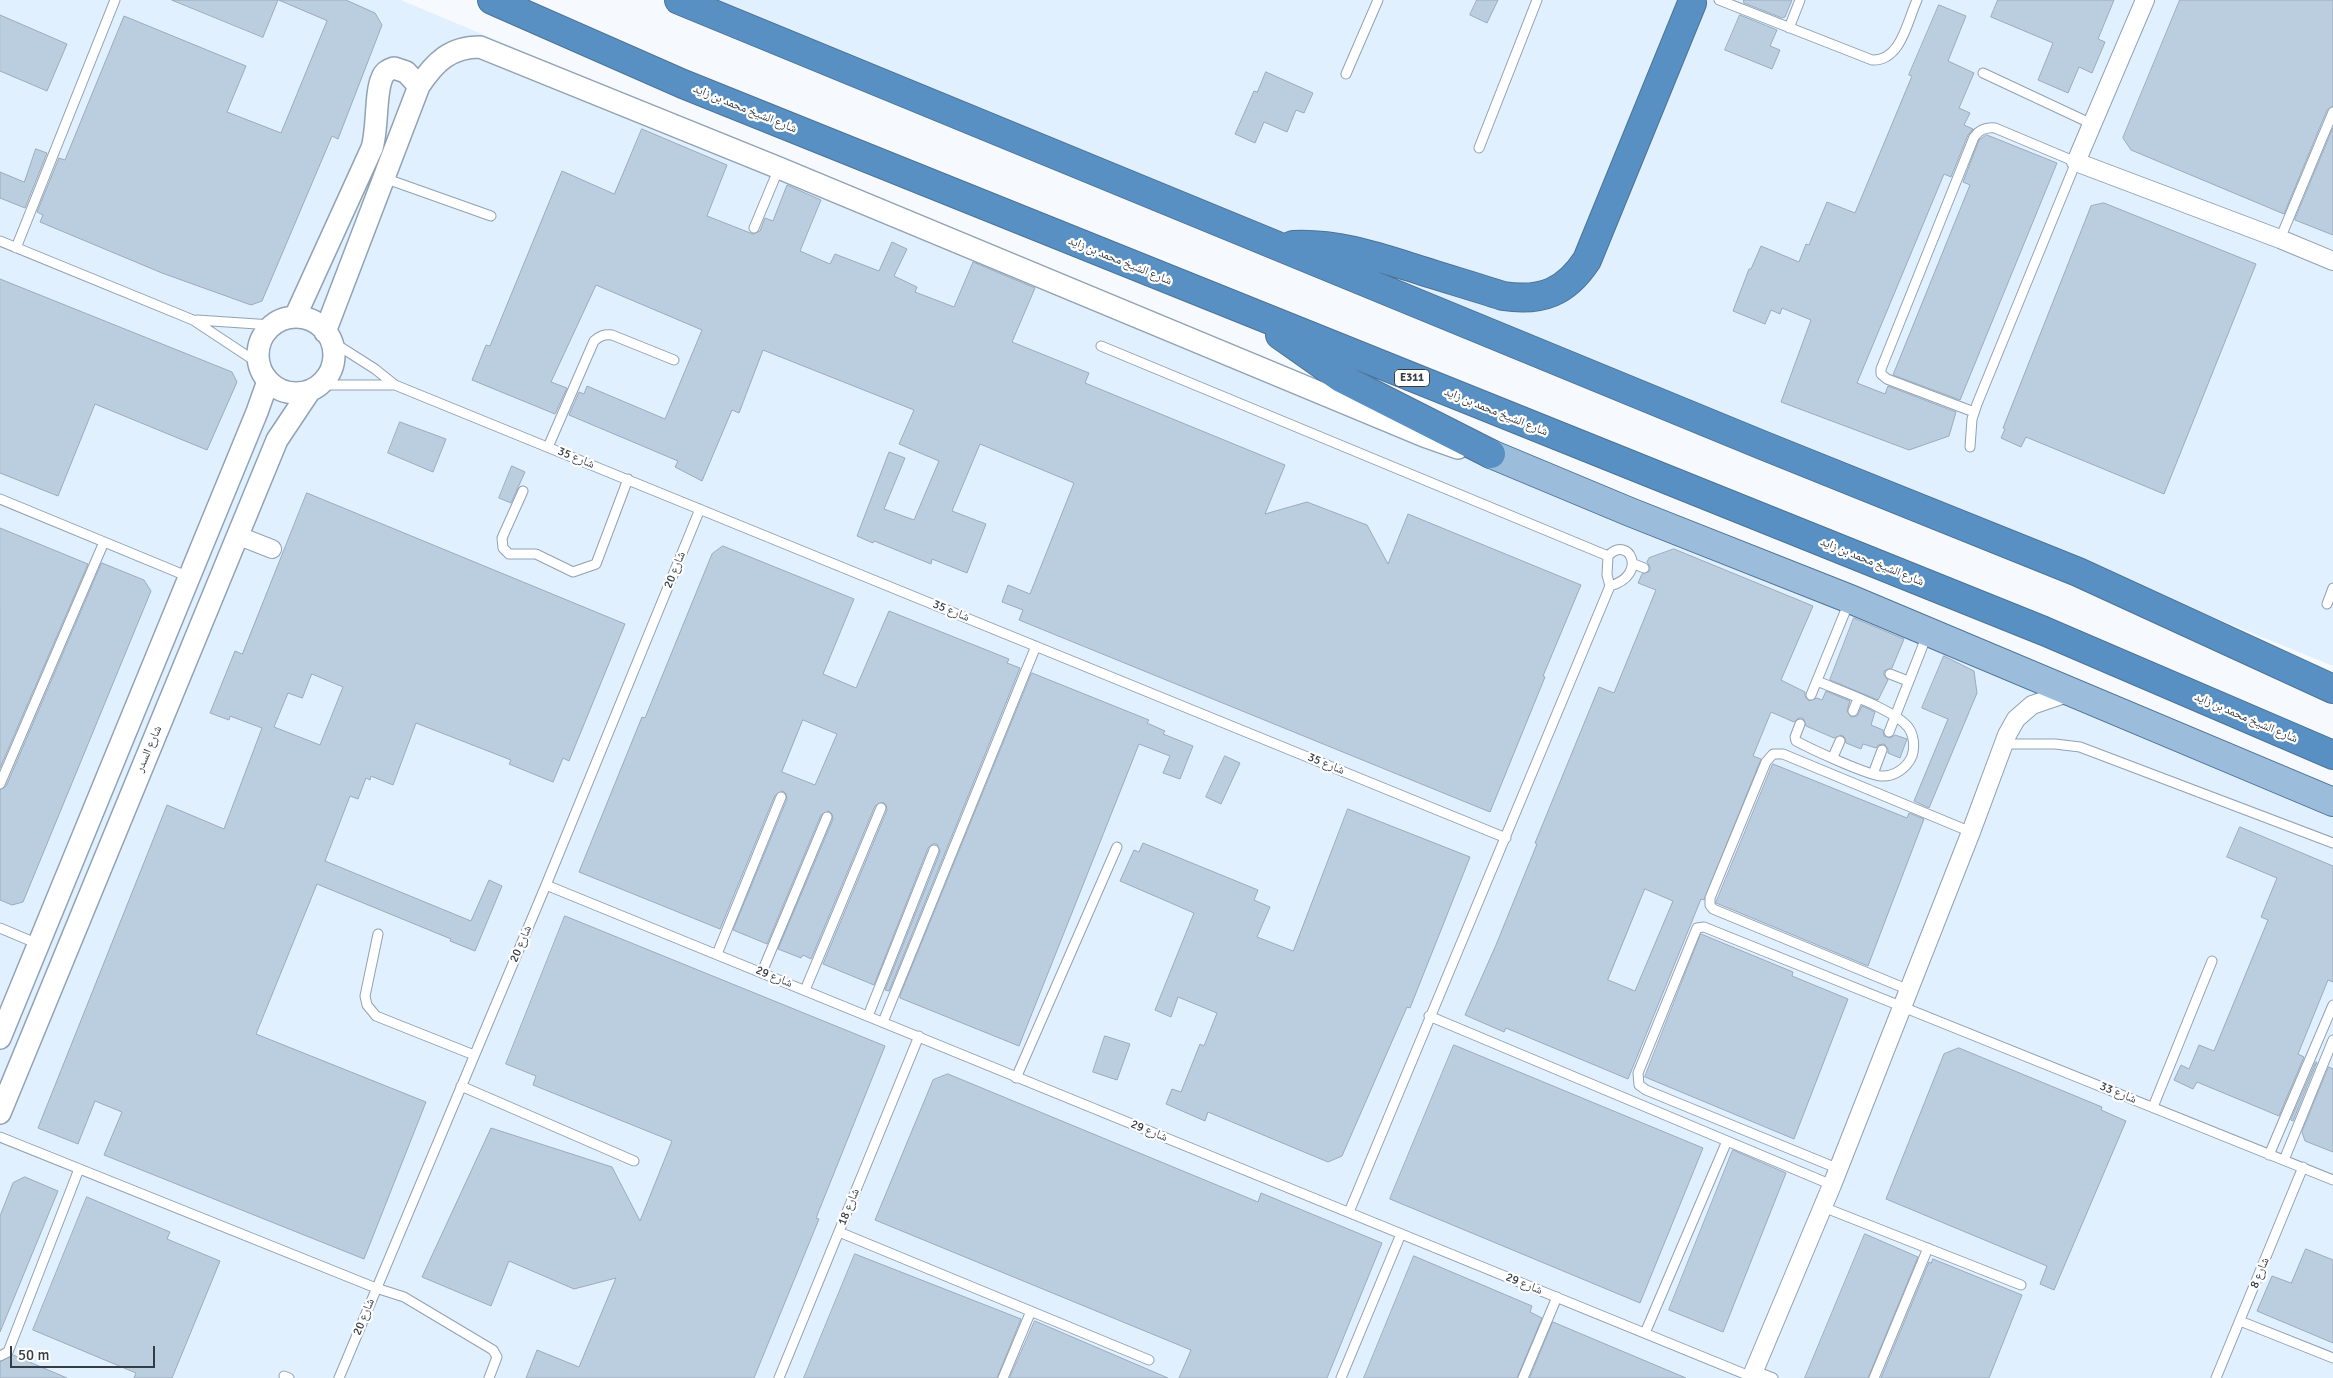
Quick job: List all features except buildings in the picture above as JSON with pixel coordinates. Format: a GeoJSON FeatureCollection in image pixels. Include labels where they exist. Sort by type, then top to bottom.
{"type":"FeatureCollection","features":[{"type":"Feature","properties":{"kind":"highway","name":"شارع الشيخ محمد بن زايد"},"geometry":{"type":"LineString","coordinates":[[492,0],[683,84],[2044,631],[2333,756]]}},
{"type":"Feature","properties":{"kind":"highway"},"geometry":{"type":"LineString","coordinates":[[679,0],[1762,445],[2078,572],[2333,689]]}},
{"type":"Feature","properties":{"kind":"highway"},"geometry":{"type":"LineString","coordinates":[[1279,246],[1309,244],[1340,247],[1369,254],[1503,296],[1521,299],[1537,298],[1552,293],[1566,285],[1588,260],[1690,1]]}},
{"type":"Feature","properties":{"kind":"highway"},"geometry":{"type":"LineString","coordinates":[[1258,316],[1312,360],[1341,378],[1491,454]]}},
{"type":"Feature","properties":{"kind":"highway"},"geometry":{"type":"LineString","coordinates":[[2285,666],[2333,670]]}},
{"type":"Feature","properties":{"kind":"main road"},"geometry":{"type":"LineString","coordinates":[[1491,454],[1630,512],[1850,599],[2333,802]]}},
{"type":"Feature","properties":{"kind":"street"},"geometry":{"type":"LineString","coordinates":[[2145,0],[2076,162],[2333,261]]}},
{"type":"Feature","properties":{"kind":"street"},"geometry":{"type":"LineString","coordinates":[[328,336],[419,86],[439,59],[459,49],[480,47],[779,168],[1424,436],[1462,449],[1491,454]]}},
{"type":"Feature","properties":{"kind":"street"},"geometry":{"type":"LineString","coordinates":[[295,317],[372,148],[377,130],[380,83],[383,75],[394,68],[402,70],[419,86]]}},
{"type":"Feature","properties":{"kind":"street"},"geometry":{"type":"LineString","coordinates":[[295,317],[312,321],[328,336],[334,357],[330,372],[314,388],[287,393],[268,381],[262,373],[258,363],[258,349],[263,336],[272,325],[295,317]]}},
{"type":"Feature","properties":{"kind":"street"},"geometry":{"type":"LineString","coordinates":[[0,1038],[92,818],[268,381]]}},
{"type":"Feature","properties":{"kind":"street","name":"شارع السدر"},"geometry":{"type":"LineString","coordinates":[[0,1113],[109,844],[239,536],[277,440],[314,388]]}},
{"type":"Feature","properties":{"kind":"street"},"geometry":{"type":"LineString","coordinates":[[239,536],[272,549]]}},
{"type":"Feature","properties":{"kind":"street"},"geometry":{"type":"LineString","coordinates":[[1752,1375],[1824,1207],[2004,744],[2016,719],[2032,705],[2070,692]]}},
{"type":"Feature","properties":{"kind":"lane"},"geometry":{"type":"LineString","coordinates":[[16,248],[115,0]]}},
{"type":"Feature","properties":{"kind":"lane"},"geometry":{"type":"LineString","coordinates":[[1346,74],[1378,0]]}},
{"type":"Feature","properties":{"kind":"lane"},"geometry":{"type":"LineString","coordinates":[[1479,148],[1537,0]]}},
{"type":"Feature","properties":{"kind":"lane"},"geometry":{"type":"LineString","coordinates":[[1720,0],[1872,60],[1880,60],[1893,54],[1916,0]]}},
{"type":"Feature","properties":{"kind":"lane"},"geometry":{"type":"LineString","coordinates":[[1789,28],[1800,0]]}},
{"type":"Feature","properties":{"kind":"lane"},"geometry":{"type":"LineString","coordinates":[[1983,74],[2092,124]]}},
{"type":"Feature","properties":{"kind":"lane"},"geometry":{"type":"LineString","coordinates":[[2280,239],[2333,112]]}},
{"type":"Feature","properties":{"kind":"lane"},"geometry":{"type":"LineString","coordinates":[[1970,447],[1974,412],[2076,162],[1995,128],[1977,132],[1881,369],[1881,374],[1887,379],[1974,412]]}},
{"type":"Feature","properties":{"kind":"lane"},"geometry":{"type":"LineString","coordinates":[[754,228],[779,168]]}},
{"type":"Feature","properties":{"kind":"lane"},"geometry":{"type":"LineString","coordinates":[[384,178],[491,216]]}},
{"type":"Feature","properties":{"kind":"lane"},"geometry":{"type":"LineString","coordinates":[[0,241],[193,320],[258,363]]}},
{"type":"Feature","properties":{"kind":"lane"},"geometry":{"type":"LineString","coordinates":[[193,320],[272,325]]}},
{"type":"Feature","properties":{"kind":"lane"},"geometry":{"type":"LineString","coordinates":[[548,447],[594,342],[602,335],[612,336],[674,360]]}},
{"type":"Feature","properties":{"kind":"lane","name":"شارع 35"},"geometry":{"type":"LineString","coordinates":[[328,336],[395,385],[1506,838]]}},
{"type":"Feature","properties":{"kind":"lane"},"geometry":{"type":"LineString","coordinates":[[1101,346],[1608,556]]}},
{"type":"Feature","properties":{"kind":"lane","name":"شارع 35"},"geometry":{"type":"LineString","coordinates":[[314,388],[395,385]]}},
{"type":"Feature","properties":{"kind":"lane"},"geometry":{"type":"LineString","coordinates":[[523,491],[502,538],[503,548],[509,554],[536,554],[573,572],[596,564],[628,479]]}},
{"type":"Feature","properties":{"kind":"lane"},"geometry":{"type":"LineString","coordinates":[[0,499],[189,578]]}},
{"type":"Feature","properties":{"kind":"lane","name":"شارع 20"},"geometry":{"type":"LineString","coordinates":[[339,1378],[546,885],[700,509]]}},
{"type":"Feature","properties":{"kind":"lane"},"geometry":{"type":"LineString","coordinates":[[0,784],[104,542]]}},
{"type":"Feature","properties":{"kind":"lane"},"geometry":{"type":"LineString","coordinates":[[1608,556],[1617,550],[1623,550],[1629,553],[1634,564],[1644,568]]}},
{"type":"Feature","properties":{"kind":"lane"},"geometry":{"type":"LineString","coordinates":[[1349,1212],[1429,1016],[1506,838],[1610,586],[1606,575],[1608,556]]}},
{"type":"Feature","properties":{"kind":"lane"},"geometry":{"type":"LineString","coordinates":[[1610,586],[1626,579],[1634,564]]}},
{"type":"Feature","properties":{"kind":"lane"},"geometry":{"type":"LineString","coordinates":[[2326,604],[2333,588]]}},
{"type":"Feature","properties":{"kind":"lane"},"geometry":{"type":"LineString","coordinates":[[1811,695],[1835,651],[1850,599]]}},
{"type":"Feature","properties":{"kind":"lane"},"geometry":{"type":"LineString","coordinates":[[1889,732],[1928,633]]}},
{"type":"Feature","properties":{"kind":"lane"},"geometry":{"type":"LineString","coordinates":[[883,1022],[1036,646]]}},
{"type":"Feature","properties":{"kind":"lane"},"geometry":{"type":"LineString","coordinates":[[1890,674],[1908,681]]}},
{"type":"Feature","properties":{"kind":"lane"},"geometry":{"type":"LineString","coordinates":[[1800,724],[1795,737],[1796,742],[1873,774],[1892,775],[1900,771],[1912,756],[1913,737],[1909,728],[1895,715],[1817,681]]}},
{"type":"Feature","properties":{"kind":"lane"},"geometry":{"type":"LineString","coordinates":[[1853,711],[1858,699]]}},
{"type":"Feature","properties":{"kind":"lane"},"geometry":{"type":"LineString","coordinates":[[1833,758],[1840,741]]}},
{"type":"Feature","properties":{"kind":"lane"},"geometry":{"type":"LineString","coordinates":[[2004,744],[2055,744],[2080,747],[2333,844]]}},
{"type":"Feature","properties":{"kind":"lane"},"geometry":{"type":"LineString","coordinates":[[1873,774],[1882,750]]}},
{"type":"Feature","properties":{"kind":"lane"},"geometry":{"type":"LineString","coordinates":[[1909,990],[1713,909],[1710,905],[1710,898],[1766,762],[1773,754],[1783,754],[1971,832]]}},
{"type":"Feature","properties":{"kind":"lane"},"geometry":{"type":"LineString","coordinates":[[717,954],[781,797]]}},
{"type":"Feature","properties":{"kind":"lane"},"geometry":{"type":"LineString","coordinates":[[805,990],[880,808]]}},
{"type":"Feature","properties":{"kind":"lane"},"geometry":{"type":"LineString","coordinates":[[762,972],[827,817]]}},
{"type":"Feature","properties":{"kind":"lane"},"geometry":{"type":"LineString","coordinates":[[1016,1078],[1117,847]]}},
{"type":"Feature","properties":{"kind":"lane"},"geometry":{"type":"LineString","coordinates":[[868,1016],[934,850]]}},
{"type":"Feature","properties":{"kind":"lane","name":"شارع 29"},"geometry":{"type":"LineString","coordinates":[[546,885],[1645,1333],[1752,1375],[1772,1378]]}},
{"type":"Feature","properties":{"kind":"lane","name":"شارع 33"},"geometry":{"type":"LineString","coordinates":[[1835,1177],[1642,1088],[1637,1077],[1641,1064],[1694,932],[1699,927],[1704,927],[2333,1180]]}},
{"type":"Feature","properties":{"kind":"lane"},"geometry":{"type":"LineString","coordinates":[[0,928],[38,944]]}},
{"type":"Feature","properties":{"kind":"lane"},"geometry":{"type":"LineString","coordinates":[[378,934],[364,996],[367,1005],[376,1016],[474,1056]]}},
{"type":"Feature","properties":{"kind":"lane"},"geometry":{"type":"LineString","coordinates":[[2153,1107],[2212,961]]}},
{"type":"Feature","properties":{"kind":"lane"},"geometry":{"type":"LineString","coordinates":[[2270,1154],[2333,1005]]}},
{"type":"Feature","properties":{"kind":"lane"},"geometry":{"type":"LineString","coordinates":[[1429,1016],[1727,1141],[1835,1177]]}},
{"type":"Feature","properties":{"kind":"lane","name":"شارع 18"},"geometry":{"type":"LineString","coordinates":[[779,1378],[919,1036]]}},
{"type":"Feature","properties":{"kind":"lane"},"geometry":{"type":"LineString","coordinates":[[2284,1160],[2333,1040]]}},
{"type":"Feature","properties":{"kind":"lane"},"geometry":{"type":"LineString","coordinates":[[461,1086],[634,1162]]}},
{"type":"Feature","properties":{"kind":"lane"},"geometry":{"type":"LineString","coordinates":[[0,1137],[376,1288],[404,1297],[493,1350],[497,1357],[489,1378]]}},
{"type":"Feature","properties":{"kind":"lane"},"geometry":{"type":"LineString","coordinates":[[1645,1333],[1727,1141]]}},
{"type":"Feature","properties":{"kind":"lane","name":"شارع 8"},"geometry":{"type":"LineString","coordinates":[[2216,1378],[2303,1167]]}},
{"type":"Feature","properties":{"kind":"lane"},"geometry":{"type":"LineString","coordinates":[[0,1356],[8,1352],[80,1169]]}},
{"type":"Feature","properties":{"kind":"lane"},"geometry":{"type":"LineString","coordinates":[[1824,1207],[2021,1285]]}},
{"type":"Feature","properties":{"kind":"lane"},"geometry":{"type":"LineString","coordinates":[[839,1232],[1148,1360]]}},
{"type":"Feature","properties":{"kind":"lane"},"geometry":{"type":"LineString","coordinates":[[1341,1378],[1401,1234]]}},
{"type":"Feature","properties":{"kind":"lane"},"geometry":{"type":"LineString","coordinates":[[1874,1378],[1928,1248]]}},
{"type":"Feature","properties":{"kind":"lane"},"geometry":{"type":"LineString","coordinates":[[1523,1378],[1557,1297]]}},
{"type":"Feature","properties":{"kind":"lane"},"geometry":{"type":"LineString","coordinates":[[1003,1378],[1031,1312]]}},
{"type":"Feature","properties":{"kind":"lane"},"geometry":{"type":"LineString","coordinates":[[2240,1321],[2333,1358]]}},
{"type":"Feature","properties":{"kind":"shaded area"},"geometry":{"type":"Polygon","coordinates":[[[0,0],[401,0],[2333,812],[2333,1378],[0,1378],[0,0]]]}},
{"type":"Feature","properties":{"kind":"shaded area"},"geometry":{"type":"Polygon","coordinates":[[[699,0],[2333,0],[2333,666],[699,0]]]}}]}
